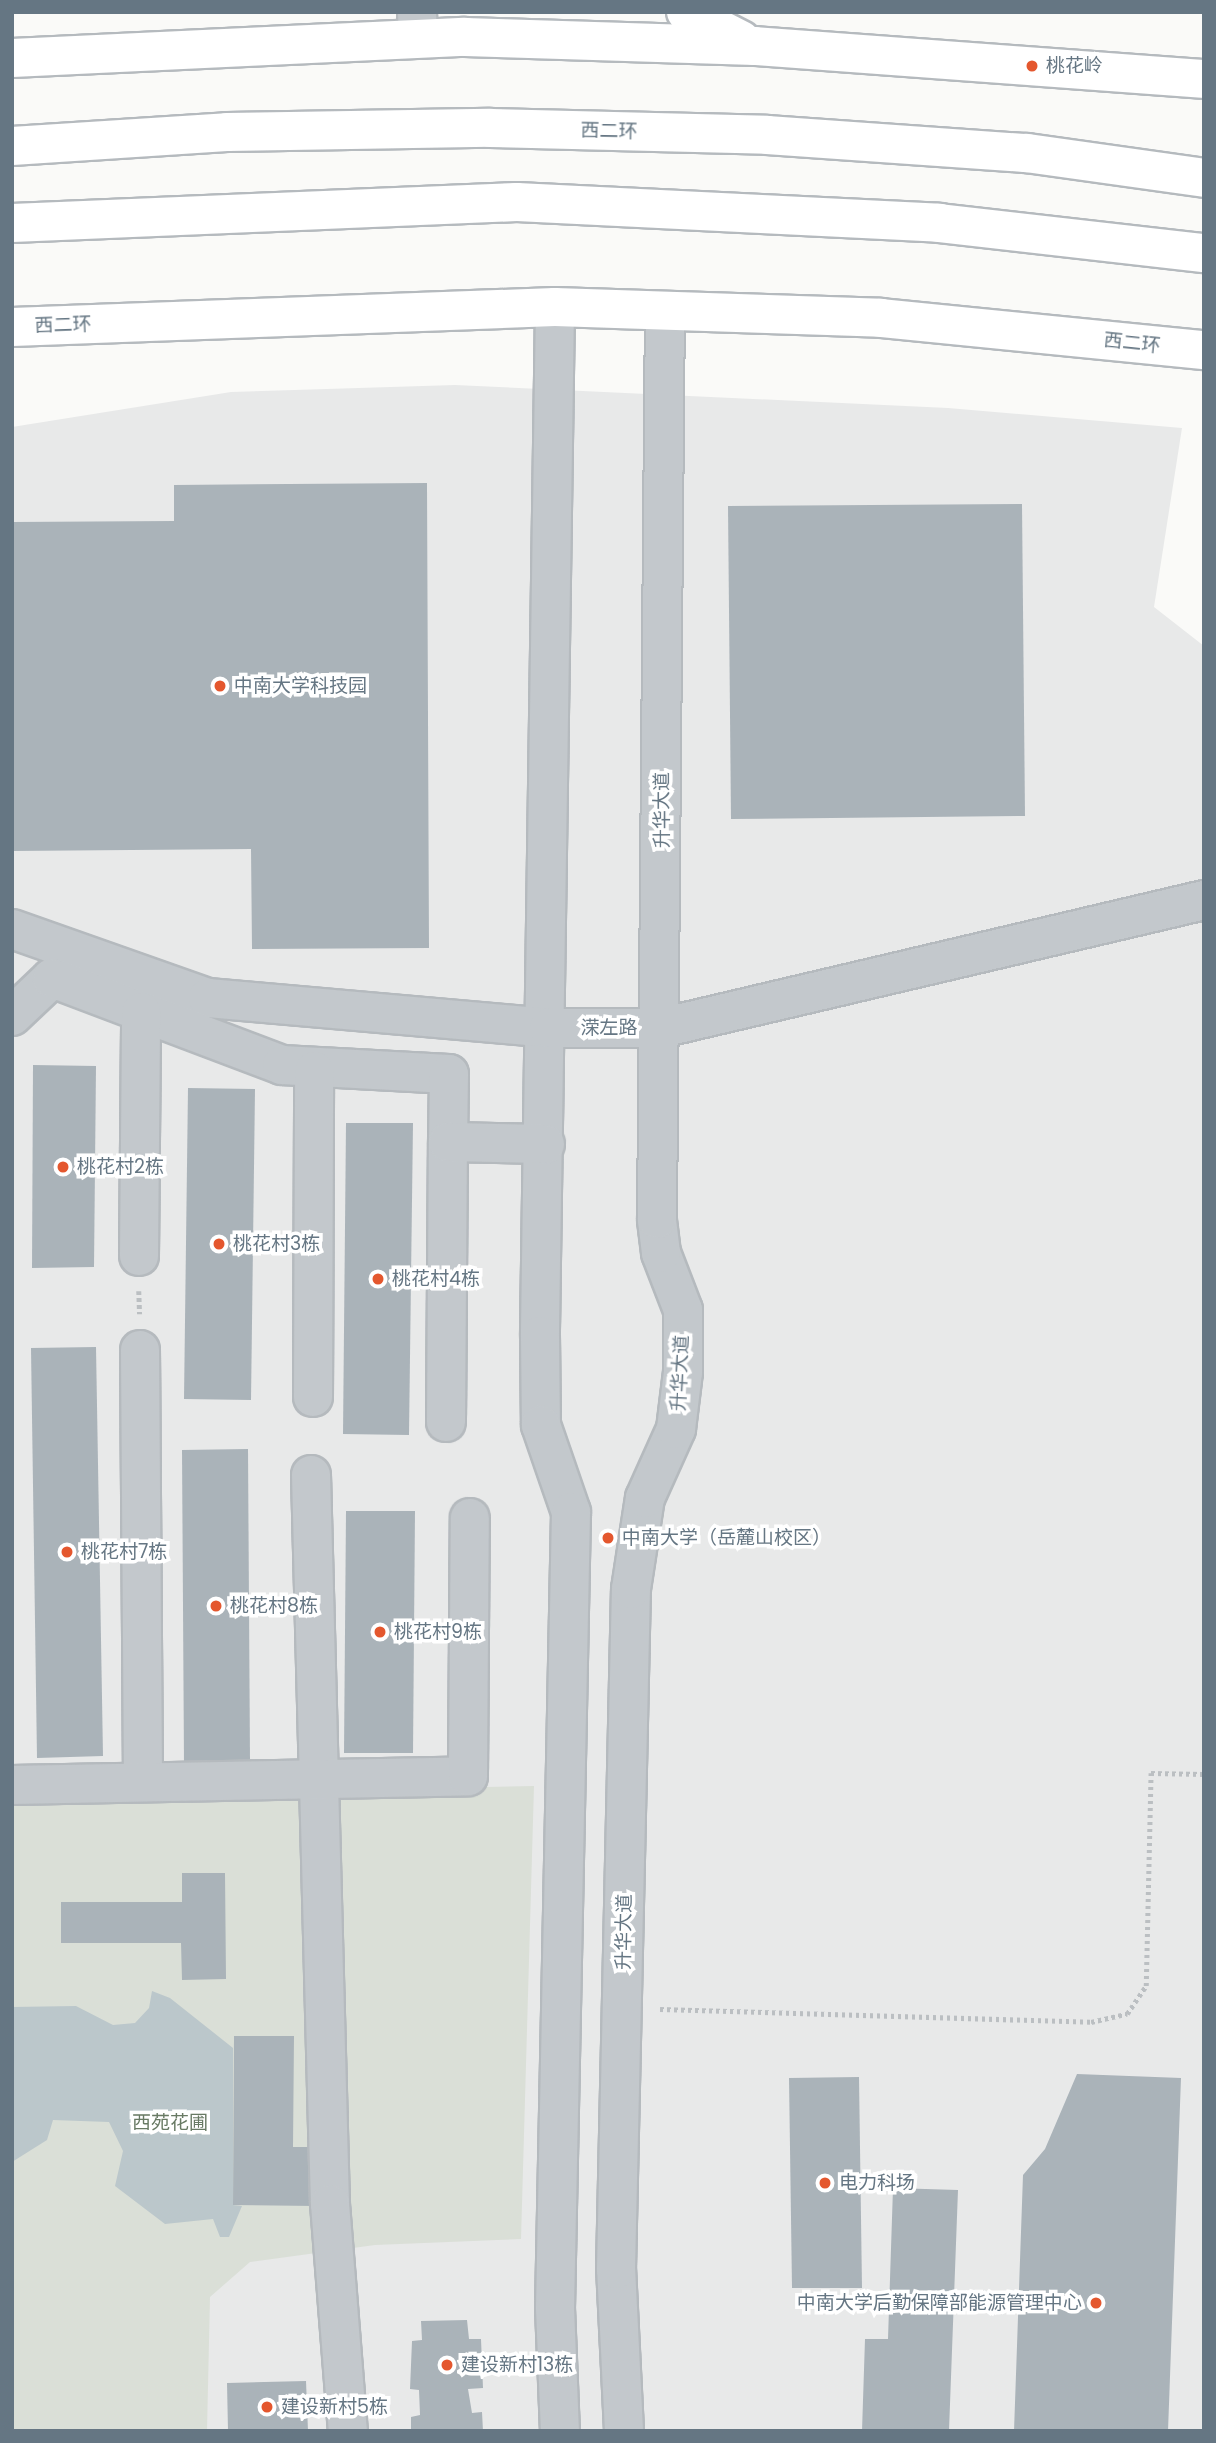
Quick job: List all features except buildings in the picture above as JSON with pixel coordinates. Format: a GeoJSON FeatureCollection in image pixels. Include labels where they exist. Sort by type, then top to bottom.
{"type":"FeatureCollection","features":[{"type":"Feature","properties":{"kind":"main road"},"geometry":{"type":"LineString","coordinates":[[465,37],[505,12]]}},
{"type":"Feature","properties":{"kind":"main road"},"geometry":{"type":"LineString","coordinates":[[686,12],[755,46]]}},
{"type":"Feature","properties":{"kind":"main road"},"geometry":{"type":"LineString","coordinates":[[12,58],[418,25],[465,37],[755,46],[1204,79]]}},
{"type":"Feature","properties":{"kind":"main road","name":"西二环"},"geometry":{"type":"LineString","coordinates":[[12,146],[227,132],[448,129],[767,135],[1027,153],[1204,178]]}},
{"type":"Feature","properties":{"kind":"main road"},"geometry":{"type":"LineString","coordinates":[[12,223],[245,208],[517,202],[939,223],[1204,253]]}},
{"type":"Feature","properties":{"kind":"main road","name":"西二环"},"geometry":{"type":"LineString","coordinates":[[12,327],[555,307],[881,318],[1204,350]]}},
{"type":"Feature","properties":{"kind":"street"},"geometry":{"type":"LineString","coordinates":[[555,307],[549,1028],[541,1425],[571,1512],[555,2308],[560,2431]]}},
{"type":"Feature","properties":{"kind":"street","name":"升华大道"},"geometry":{"type":"LineString","coordinates":[[624,2431],[616,2269],[631,1589],[645,1498],[676,1429],[682,1372],[683,1310],[660,1253],[657,1219],[661,1028],[665,311]]}},
{"type":"Feature","properties":{"kind":"street","name":"溁左路"},"geometry":{"type":"LineString","coordinates":[[12,929],[208,998],[549,1028],[661,1028],[1204,900]]}},
{"type":"Feature","properties":{"kind":"street"},"geometry":{"type":"LineString","coordinates":[[12,1016],[52,978],[258,1058],[314,1071],[449,1074],[446,1422]]}},
{"type":"Feature","properties":{"kind":"street"},"geometry":{"type":"LineString","coordinates":[[139,1256],[141,1012]]}},
{"type":"Feature","properties":{"kind":"street"},"geometry":{"type":"LineString","coordinates":[[313,1397],[314,1071]]}},
{"type":"Feature","properties":{"kind":"street"},"geometry":{"type":"LineString","coordinates":[[448,1142],[545,1144]]}},
{"type":"Feature","properties":{"kind":"street"},"geometry":{"type":"LineString","coordinates":[[140,1350],[143,1782]]}},
{"type":"Feature","properties":{"kind":"street"},"geometry":{"type":"LineString","coordinates":[[311,1475],[322,1778],[330,2204],[348,2431]]}},
{"type":"Feature","properties":{"kind":"street"},"geometry":{"type":"LineString","coordinates":[[12,1785],[468,1776],[470,1518]]}},
{"type":"Feature","properties":{"kind":"path"},"geometry":{"type":"LineString","coordinates":[[139,1256],[140,1350]]}},
{"type":"Feature","properties":{"kind":"path"},"geometry":{"type":"LineString","coordinates":[[622,2006],[714,2014],[1091,2022],[1127,2014],[1146,1986],[1151,1773],[1204,1774]]}},
{"type":"Feature","properties":{"kind":"shaded area","name":"中南大学（岳麓山校区）"},"geometry":{"type":"Polygon","coordinates":[[[455,385],[948,408],[1182,428],[1154,607],[1204,646],[1204,2431],[12,2431],[12,427],[231,392],[455,385]]]}},
{"type":"Feature","properties":{"kind":"shaded area"},"geometry":{"type":"Polygon","coordinates":[[[152,1991],[170,1998],[233,2048],[233,2205],[242,2206],[229,2237],[220,2237],[213,2219],[165,2224],[115,2186],[123,2151],[109,2122],[53,2120],[47,2140],[12,2162],[12,2007],[76,2006],[113,2025],[135,2023],[149,2008],[152,1991]]]}},
{"type":"Feature","properties":{"kind":"green space","name":"西苑花圃"},"geometry":{"type":"Polygon","coordinates":[[[534,1786],[521,2239],[375,2245],[250,2262],[210,2297],[207,2431],[12,2431],[12,1797],[534,1786]]]}},
{"type":"Feature","properties":{"kind":"place","name":"桃花岭"},"geometry":{"type":"Point","coordinates":[1032,66]}},
{"type":"Feature","properties":{"kind":"place","name":"中南大学科技园"},"geometry":{"type":"Point","coordinates":[220,686]}},
{"type":"Feature","properties":{"kind":"place","name":"桃花村2栋"},"geometry":{"type":"Point","coordinates":[63,1167]}},
{"type":"Feature","properties":{"kind":"place","name":"桃花村3栋"},"geometry":{"type":"Point","coordinates":[219,1244]}},
{"type":"Feature","properties":{"kind":"place","name":"桃花村4栋"},"geometry":{"type":"Point","coordinates":[378,1279]}},
{"type":"Feature","properties":{"kind":"place","name":"中南大学（岳麓山校区）"},"geometry":{"type":"Point","coordinates":[608,1538]}},
{"type":"Feature","properties":{"kind":"place","name":"桃花村7栋"},"geometry":{"type":"Point","coordinates":[67,1552]}},
{"type":"Feature","properties":{"kind":"place","name":"桃花村8栋"},"geometry":{"type":"Point","coordinates":[216,1606]}},
{"type":"Feature","properties":{"kind":"place","name":"桃花村9栋"},"geometry":{"type":"Point","coordinates":[380,1632]}},
{"type":"Feature","properties":{"kind":"place","name":"电力科场"},"geometry":{"type":"Point","coordinates":[825,2183]}},
{"type":"Feature","properties":{"kind":"place","name":"中南大学后勤保障部能源管理中心"},"geometry":{"type":"Point","coordinates":[1096,2303]}},
{"type":"Feature","properties":{"kind":"place","name":"建设新村13栋"},"geometry":{"type":"Point","coordinates":[447,2365]}},
{"type":"Feature","properties":{"kind":"place","name":"建设新村5栋"},"geometry":{"type":"Point","coordinates":[267,2407]}}]}
